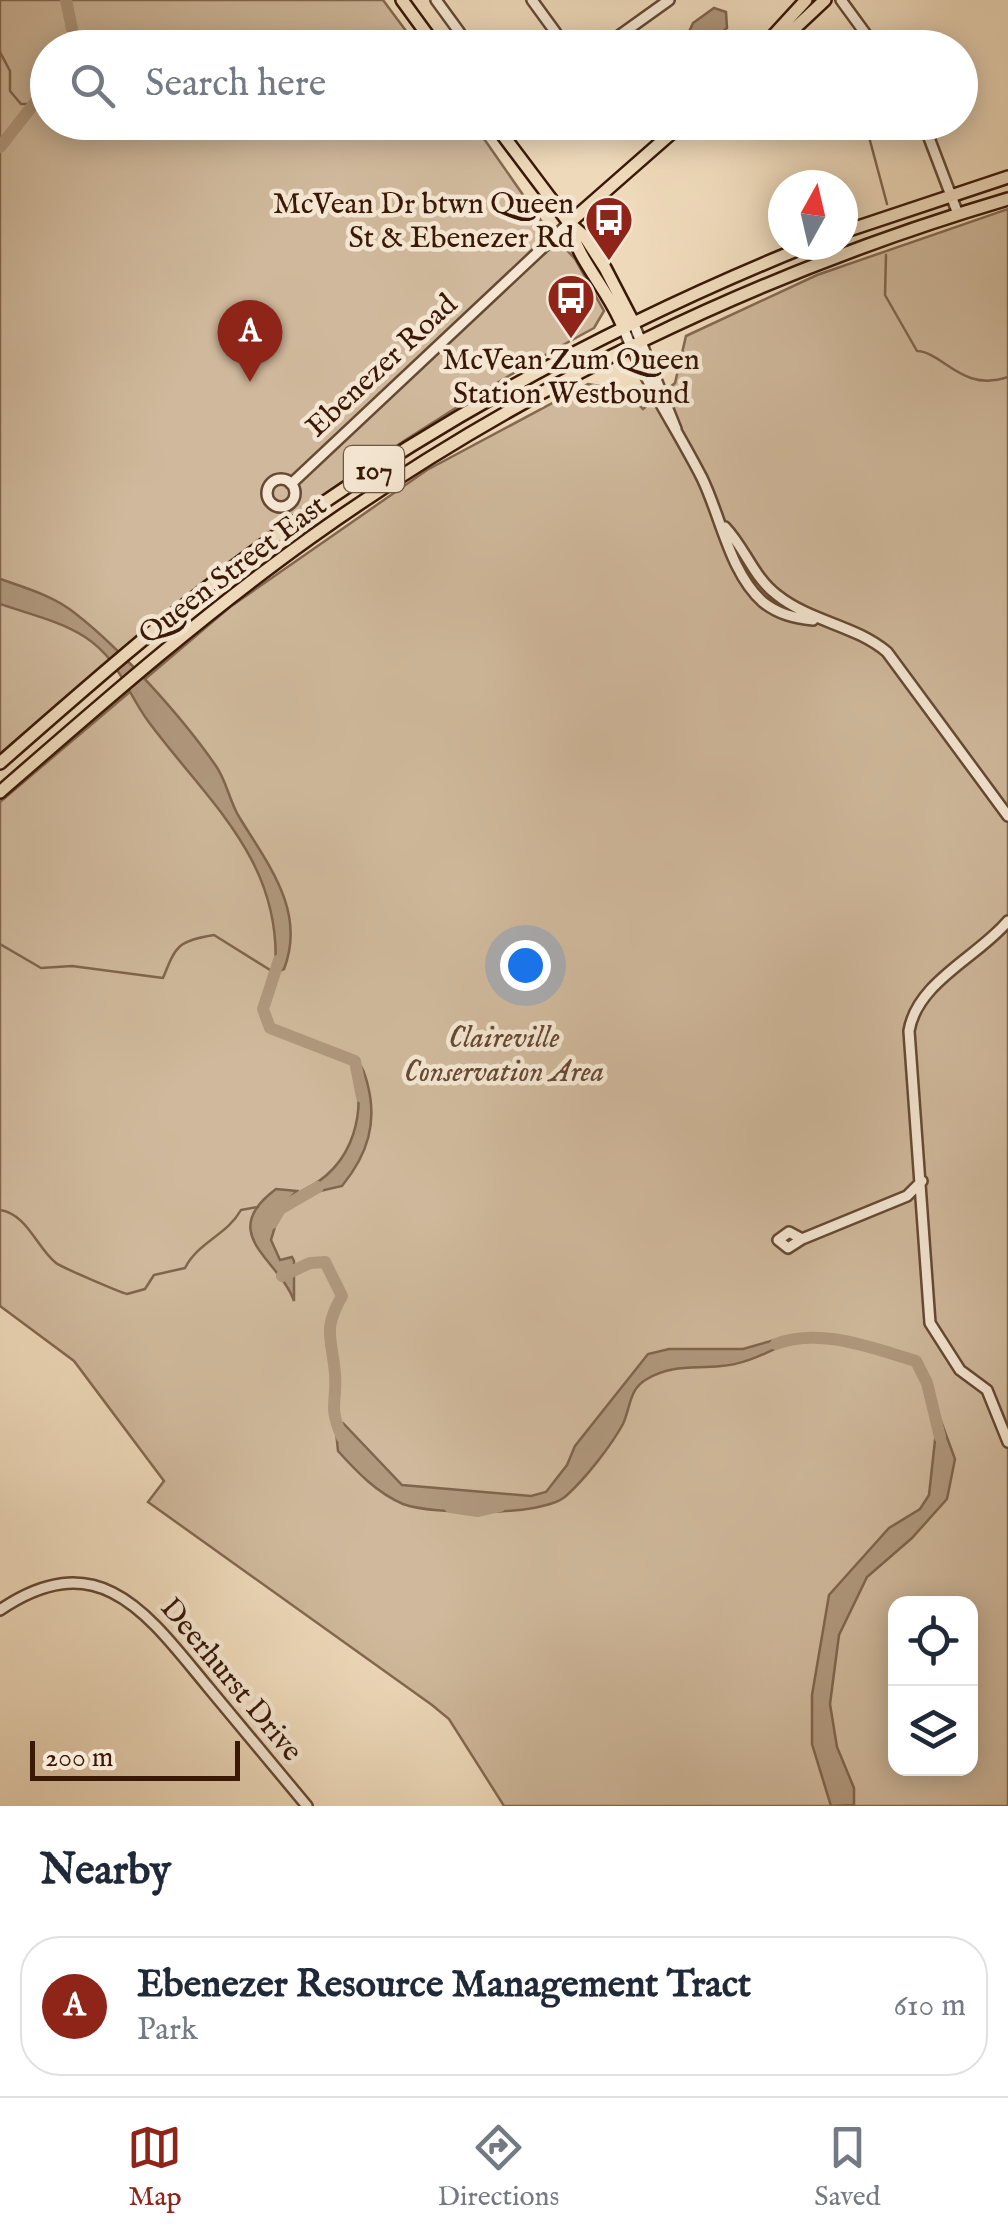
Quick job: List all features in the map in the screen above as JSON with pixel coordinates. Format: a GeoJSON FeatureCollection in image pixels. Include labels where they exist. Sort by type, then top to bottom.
{"type":"FeatureCollection","features":[{"type":"Feature","properties":{"kind":"main road"},"geometry":{"type":"LineString","coordinates":[[402,0],[424,30]]}},
{"type":"Feature","properties":{"kind":"main road"},"geometry":{"type":"LineString","coordinates":[[780,30],[806,0]]}},
{"type":"Feature","properties":{"kind":"main road"},"geometry":{"type":"LineString","coordinates":[[793,30],[825,0]]}},
{"type":"Feature","properties":{"kind":"main road"},"geometry":{"type":"LineString","coordinates":[[507,140],[569,223],[574,246],[628,325]]}},
{"type":"Feature","properties":{"kind":"main road","name":"Ebenezer Road"},"geometry":{"type":"LineString","coordinates":[[569,223],[664,140]]}},
{"type":"Feature","properties":{"kind":"main road"},"geometry":{"type":"LineString","coordinates":[[858,227],[1008,176]]}},
{"type":"Feature","properties":{"kind":"main road","name":"Queen Street East"},"geometry":{"type":"LineString","coordinates":[[0,792],[158,655],[375,494],[506,414],[636,345],[802,271],[1008,199]]}},
{"type":"Feature","properties":{"kind":"main road","name":"Queen Street East"},"geometry":{"type":"LineString","coordinates":[[0,763],[253,552],[355,482],[492,398],[628,325],[775,260]]}},
{"type":"Feature","properties":{"kind":"street"},"geometry":{"type":"LineString","coordinates":[[436,0],[458,30]]}},
{"type":"Feature","properties":{"kind":"street"},"geometry":{"type":"LineString","coordinates":[[532,0],[554,30]]}},
{"type":"Feature","properties":{"kind":"street"},"geometry":{"type":"LineString","coordinates":[[627,30],[669,0]]}},
{"type":"Feature","properties":{"kind":"street"},"geometry":{"type":"LineString","coordinates":[[841,0],[863,30]]}},
{"type":"Feature","properties":{"kind":"street"},"geometry":{"type":"LineString","coordinates":[[930,140],[958,214]]}},
{"type":"Feature","properties":{"kind":"street","name":"Ebenezer Road"},"geometry":{"type":"LineString","coordinates":[[291,484],[569,223]]}},
{"type":"Feature","properties":{"kind":"street"},"geometry":{"type":"LineString","coordinates":[[628,325],[665,418],[725,527],[736,562],[762,600],[794,618],[821,621],[868,636],[888,652],[1008,816]]}},
{"type":"Feature","properties":{"kind":"street"},"geometry":{"type":"LineString","coordinates":[[1008,921],[928,994],[912,1017],[932,1330],[960,1370],[987,1390],[1008,1442]]}},
{"type":"Feature","properties":{"kind":"street"},"geometry":{"type":"LineString","coordinates":[[802,1239],[907,1196],[922,1181]]}},
{"type":"Feature","properties":{"kind":"street","name":"Deerhurst Drive"},"geometry":{"type":"LineString","coordinates":[[0,1610],[17,1598],[54,1586],[86,1585],[125,1598],[158,1626],[307,1806]]}},
{"type":"Feature","properties":{"kind":"green space"},"geometry":{"type":"Polygon","coordinates":[[[0,0],[383,0],[405,30],[30,30],[30,140],[485,140],[544,225],[575,259],[604,311],[594,328],[435,421],[285,523],[140,635],[0,754],[0,0]]]}},
{"type":"Feature","properties":{"kind":"green space","name":"Claireville Conservation Area"},"geometry":{"type":"Polygon","coordinates":[[[1008,209],[1008,1806],[504,1806],[449,1719],[148,1502],[164,1481],[74,1361],[0,1306],[0,802],[230,607],[427,470],[588,384],[625,390],[643,409],[675,383],[686,336],[817,275],[1008,209]]]}},
{"type":"Feature","properties":{"kind":"shaded area"},"geometry":{"type":"Polygon","coordinates":[[[714,8],[726,12],[725,30],[690,30],[693,23],[714,8]]]}},
{"type":"Feature","properties":{"kind":"shaded area"},"geometry":{"type":"Polygon","coordinates":[[[0,579],[49,597],[76,614],[131,665],[202,747],[219,771],[238,815],[280,888],[290,927],[284,969],[275,973],[275,933],[254,865],[216,806],[148,721],[114,665],[97,646],[75,631],[0,604],[0,579]]]}},
{"type":"Feature","properties":{"kind":"shaded area"},"geometry":{"type":"Polygon","coordinates":[[[351,1057],[363,1071],[370,1097],[371,1124],[364,1150],[342,1186],[303,1195],[302,1191],[335,1167],[353,1134],[358,1097],[351,1057]]]}},
{"type":"Feature","properties":{"kind":"shaded area"},"geometry":{"type":"Polygon","coordinates":[[[276,1189],[297,1191],[281,1207],[271,1240],[280,1260],[292,1257],[294,1261],[294,1301],[251,1233],[251,1220],[259,1205],[276,1189]]]}},
{"type":"Feature","properties":{"kind":"shaded area"},"geometry":{"type":"Polygon","coordinates":[[[791,1338],[786,1344],[746,1361],[675,1369],[647,1379],[637,1388],[623,1424],[589,1472],[566,1496],[535,1508],[461,1512],[403,1504],[376,1488],[338,1451],[335,1421],[343,1423],[402,1485],[531,1496],[546,1492],[567,1465],[575,1446],[648,1354],[669,1349],[743,1349],[791,1338]]]}},
{"type":"Feature","properties":{"kind":"shaded area"},"geometry":{"type":"Polygon","coordinates":[[[938,1413],[955,1459],[947,1499],[912,1538],[867,1577],[839,1635],[830,1704],[837,1747],[854,1788],[854,1805],[831,1806],[812,1744],[812,1695],[829,1595],[889,1528],[920,1509],[929,1495],[938,1413]]]}},
{"type":"Feature","properties":{"kind":"waterway"},"geometry":{"type":"LineString","coordinates":[[66,0],[72,30]]}},
{"type":"Feature","properties":{"kind":"waterway"},"geometry":{"type":"LineString","coordinates":[[0,52],[10,71],[10,91],[21,104],[29,104]]}},
{"type":"Feature","properties":{"kind":"waterway"},"geometry":{"type":"LineString","coordinates":[[0,147],[30,109]]}},
{"type":"Feature","properties":{"kind":"waterway"},"geometry":{"type":"LineString","coordinates":[[870,140],[887,204]]}},
{"type":"Feature","properties":{"kind":"waterway"},"geometry":{"type":"LineString","coordinates":[[886,255],[885,295],[917,351],[978,380],[1008,377]]}},
{"type":"Feature","properties":{"kind":"waterway"},"geometry":{"type":"LineString","coordinates":[[0,944],[41,968],[72,966],[163,978],[180,947],[214,935],[275,973]]}},
{"type":"Feature","properties":{"kind":"waterway"},"geometry":{"type":"LineString","coordinates":[[279,960],[263,1009],[270,1028],[355,1061],[362,1097]]}},
{"type":"Feature","properties":{"kind":"waterway"},"geometry":{"type":"LineString","coordinates":[[272,1223],[280,1209],[318,1187]]}},
{"type":"Feature","properties":{"kind":"waterway"},"geometry":{"type":"LineString","coordinates":[[0,1210],[25,1225],[56,1263],[127,1294],[145,1289],[154,1275],[185,1268],[197,1251],[241,1210],[258,1207]]}},
{"type":"Feature","properties":{"kind":"waterway"},"geometry":{"type":"LineString","coordinates":[[282,1276],[310,1263],[325,1262],[342,1296],[330,1334],[334,1411],[342,1437]]}},
{"type":"Feature","properties":{"kind":"waterway"},"geometry":{"type":"LineString","coordinates":[[776,1344],[793,1339],[828,1338],[916,1361],[927,1383],[940,1437]]}},
{"type":"Feature","properties":{"kind":"waterway"},"geometry":{"type":"LineString","coordinates":[[450,1507],[478,1511],[500,1506]]}},
{"type":"Feature","properties":{"kind":"place","name":"McVean Dr btwn Queen St & Ebenezer Rd"},"geometry":{"type":"Point","coordinates":[609,262]}},
{"type":"Feature","properties":{"kind":"place","name":"McVean Zum Queen Station Westbound"},"geometry":{"type":"Point","coordinates":[571,340]}},
{"type":"Feature","properties":{"kind":"place","name":"Ebenezer Resource Management Tract"},"geometry":{"type":"Point","coordinates":[250,382]}}]}
